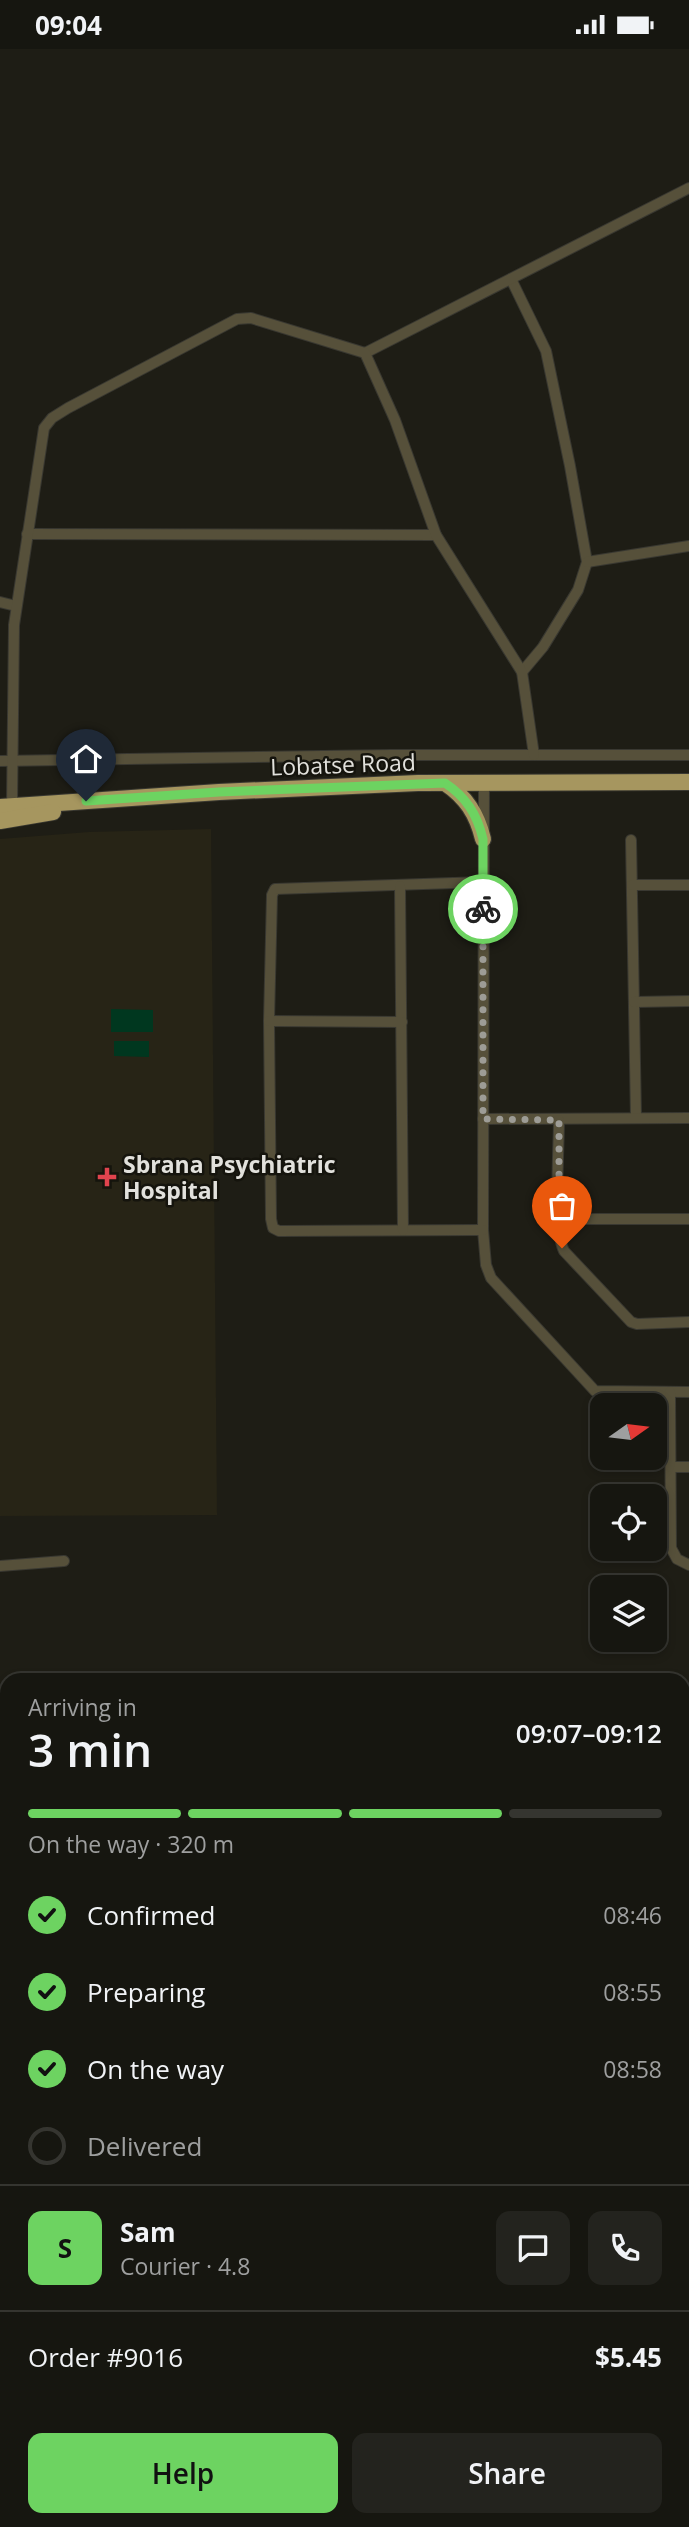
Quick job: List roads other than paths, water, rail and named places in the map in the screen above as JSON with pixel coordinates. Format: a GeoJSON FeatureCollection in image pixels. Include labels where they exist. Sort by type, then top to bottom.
{"type":"FeatureCollection","features":[{"type":"Feature","properties":{"kind":"highway","name":"Lobatse Road"},"geometry":{"type":"LineString","coordinates":[[6,807],[219,792],[445,783],[689,782]]}},
{"type":"Feature","properties":{"kind":"highway"},"geometry":{"type":"LineString","coordinates":[[445,783],[466,800],[477,819],[483,839]]}},
{"type":"Feature","properties":{"kind":"highway"},"geometry":{"type":"LineString","coordinates":[[0,821],[110,800]]}},
{"type":"Feature","properties":{"kind":"street"},"geometry":{"type":"LineString","coordinates":[[6,807],[6,761],[16,606],[44,428],[51,418],[237,319],[251,318],[365,353],[689,188]]}},
{"type":"Feature","properties":{"kind":"street"},"geometry":{"type":"LineString","coordinates":[[511,279],[546,351],[573,478],[587,562],[578,590],[543,647],[522,672]]}},
{"type":"Feature","properties":{"kind":"street"},"geometry":{"type":"LineString","coordinates":[[365,353],[395,420],[436,534],[522,672],[534,755]]}},
{"type":"Feature","properties":{"kind":"street"},"geometry":{"type":"LineString","coordinates":[[27,534],[436,534]]}},
{"type":"Feature","properties":{"kind":"street"},"geometry":{"type":"LineString","coordinates":[[587,562],[689,546]]}},
{"type":"Feature","properties":{"kind":"street"},"geometry":{"type":"LineString","coordinates":[[0,602],[16,606]]}},
{"type":"Feature","properties":{"kind":"street"},"geometry":{"type":"LineString","coordinates":[[6,761],[391,755],[689,755]]}},
{"type":"Feature","properties":{"kind":"street"},"geometry":{"type":"LineString","coordinates":[[484,783],[483,1230],[486,1265],[491,1278],[592,1389],[598,1392],[689,1392]]}},
{"type":"Feature","properties":{"kind":"street"},"geometry":{"type":"LineString","coordinates":[[631,840],[636,1118]]}},
{"type":"Feature","properties":{"kind":"street"},"geometry":{"type":"LineString","coordinates":[[483,882],[276,888],[273,890],[269,1021],[273,1228],[279,1231],[483,1230]]}},
{"type":"Feature","properties":{"kind":"street"},"geometry":{"type":"LineString","coordinates":[[632,885],[689,885]]}},
{"type":"Feature","properties":{"kind":"street"},"geometry":{"type":"LineString","coordinates":[[401,886],[403,1230]]}},
{"type":"Feature","properties":{"kind":"street"},"geometry":{"type":"LineString","coordinates":[[635,1002],[689,1001]]}},
{"type":"Feature","properties":{"kind":"street"},"geometry":{"type":"LineString","coordinates":[[269,1021],[402,1022]]}},
{"type":"Feature","properties":{"kind":"street"},"geometry":{"type":"LineString","coordinates":[[483,1119],[689,1118]]}},
{"type":"Feature","properties":{"kind":"street"},"geometry":{"type":"LineString","coordinates":[[559,1120],[559,1219],[564,1251],[627,1320],[637,1324],[689,1322]]}},
{"type":"Feature","properties":{"kind":"street"},"geometry":{"type":"LineString","coordinates":[[559,1219],[689,1219]]}},
{"type":"Feature","properties":{"kind":"street"},"geometry":{"type":"LineString","coordinates":[[670,1392],[671,1548],[677,1559],[689,1565]]}},
{"type":"Feature","properties":{"kind":"street"},"geometry":{"type":"LineString","coordinates":[[671,1467],[689,1467]]}},
{"type":"Feature","properties":{"kind":"street"},"geometry":{"type":"LineString","coordinates":[[0,1566],[64,1562]]}},
{"type":"Feature","properties":{"kind":"place","name":"Sbrana Psychiatric Hospital"},"geometry":{"type":"Point","coordinates":[107,1177]}}]}
